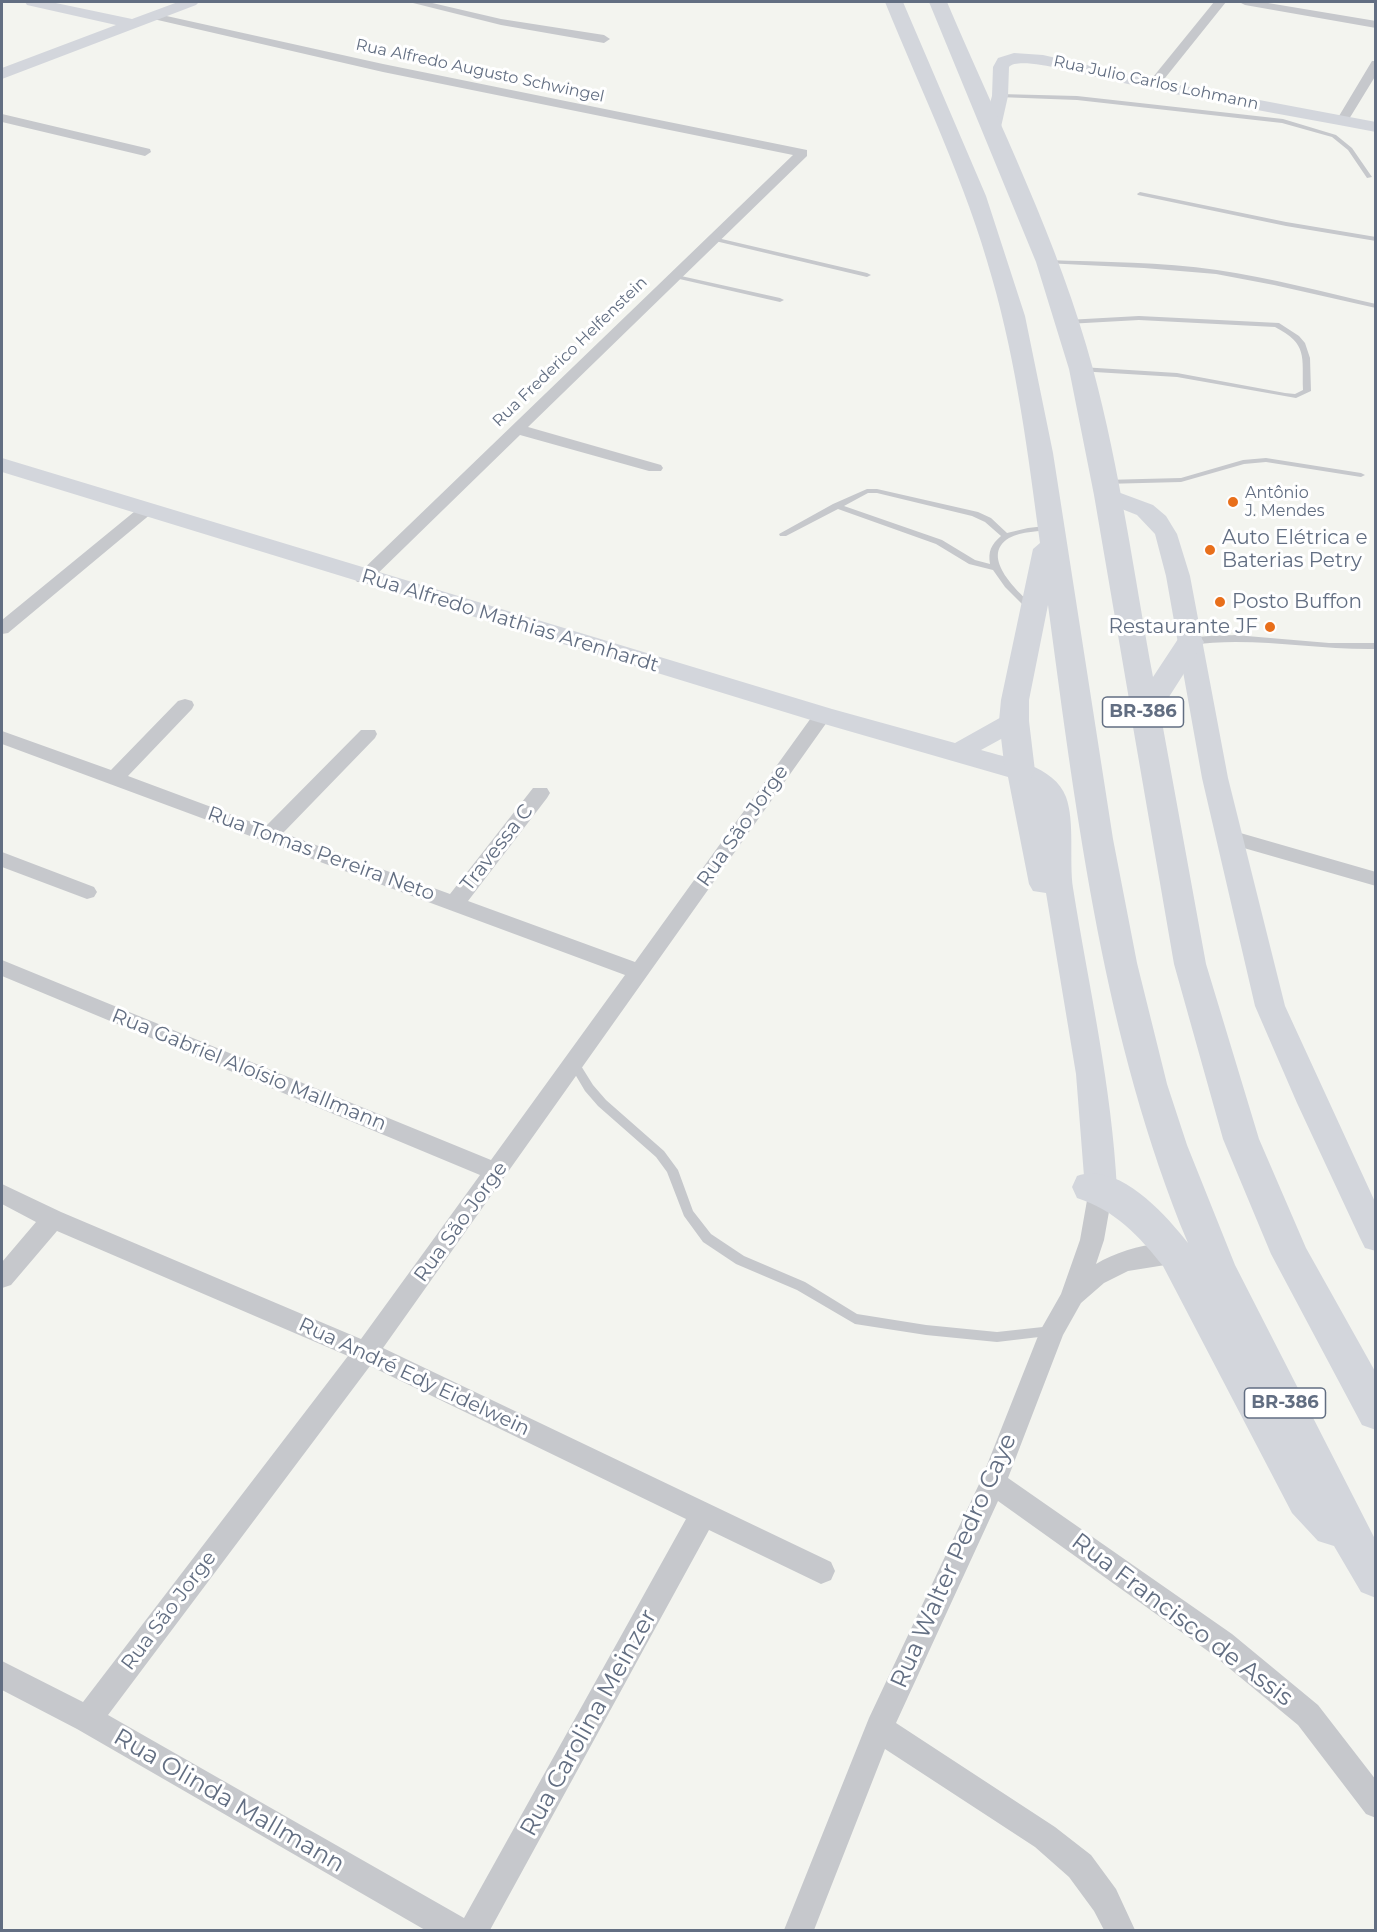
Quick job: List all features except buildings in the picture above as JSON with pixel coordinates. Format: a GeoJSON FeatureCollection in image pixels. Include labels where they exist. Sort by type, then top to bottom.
{"type":"FeatureCollection","features":[{"type":"Feature","properties":{"kind":"highway","name":"BR-386"},"geometry":{"type":"LineString","coordinates":[[894,2],[1000,261],[1028,385],[1051,527],[1075,701],[1121,965],[1150,1086],[1197,1227],[1368,1567]]}},
{"type":"Feature","properties":{"kind":"highway","name":"BR-386"},"geometry":{"type":"LineString","coordinates":[[938,2],[1047,262],[1081,369],[1105,489],[1143,715],[1190,964],[1241,1139],[1290,1254],[1376,1412]]}},
{"type":"Feature","properties":{"kind":"highway"},"geometry":{"type":"LineString","coordinates":[[1020,771],[1014,721],[1017,680],[1051,527]]}},
{"type":"Feature","properties":{"kind":"highway"},"geometry":{"type":"LineString","coordinates":[[1143,715],[1190,642]]}},
{"type":"Feature","properties":{"kind":"highway"},"geometry":{"type":"LineString","coordinates":[[1096,1188],[1151,1224],[1176,1255],[1273,1440],[1307,1499],[1368,1567]]}},
{"type":"Feature","properties":{"kind":"main road"},"geometry":{"type":"LineString","coordinates":[[32,2],[132,24]]}},
{"type":"Feature","properties":{"kind":"main road"},"geometry":{"type":"LineString","coordinates":[[2,74],[191,2]]}},
{"type":"Feature","properties":{"kind":"main road","name":"Rua Julio Carlos Lohmann"},"geometry":{"type":"LineString","coordinates":[[992,127],[999,96],[1001,67],[1004,61],[1014,58],[1043,60],[1153,85],[1376,127]]}},
{"type":"Feature","properties":{"kind":"main road","name":"Rua Alfredo Mathias Arenhardt"},"geometry":{"type":"LineString","coordinates":[[2,465],[363,578],[822,715],[1020,771]]}},
{"type":"Feature","properties":{"kind":"main road"},"geometry":{"type":"LineString","coordinates":[[1105,489],[1145,510],[1158,520],[1166,534],[1178,576],[1215,778],[1249,929],[1270,1006],[1312,1103],[1376,1238]]}},
{"type":"Feature","properties":{"kind":"main road"},"geometry":{"type":"LineString","coordinates":[[958,752],[1014,721]]}},
{"type":"Feature","properties":{"kind":"main road"},"geometry":{"type":"LineString","coordinates":[[1020,771],[1056,945],[1096,1188]]}},
{"type":"Feature","properties":{"kind":"street"},"geometry":{"type":"LineString","coordinates":[[415,2],[501,22],[604,39]]}},
{"type":"Feature","properties":{"kind":"street"},"geometry":{"type":"LineString","coordinates":[[1153,85],[1220,2]]}},
{"type":"Feature","properties":{"kind":"street"},"geometry":{"type":"LineString","coordinates":[[1245,2],[1376,25]]}},
{"type":"Feature","properties":{"kind":"street","name":"Rua Alfredo Augusto Schwingel"},"geometry":{"type":"LineString","coordinates":[[153,16],[372,66],[802,153]]}},
{"type":"Feature","properties":{"kind":"street"},"geometry":{"type":"LineString","coordinates":[[1342,121],[1376,64]]}},
{"type":"Feature","properties":{"kind":"street"},"geometry":{"type":"LineString","coordinates":[[2,118],[145,152]]}},
{"type":"Feature","properties":{"kind":"street","name":"Rua Frederico Helfenstein"},"geometry":{"type":"LineString","coordinates":[[363,578],[802,153]]}},
{"type":"Feature","properties":{"kind":"street"},"geometry":{"type":"LineString","coordinates":[[517,429],[655,468]]}},
{"type":"Feature","properties":{"kind":"street"},"geometry":{"type":"LineString","coordinates":[[2,629],[146,510]]}},
{"type":"Feature","properties":{"kind":"street"},"geometry":{"type":"LineString","coordinates":[[114,779],[185,705]]}},
{"type":"Feature","properties":{"kind":"street","name":"Rua São Jorge"},"geometry":{"type":"LineString","coordinates":[[87,1719],[366,1352],[822,715]]}},
{"type":"Feature","properties":{"kind":"street"},"geometry":{"type":"LineString","coordinates":[[269,835],[368,734]]}},
{"type":"Feature","properties":{"kind":"street","name":"Rua Tomas Pereira Neto"},"geometry":{"type":"LineString","coordinates":[[2,737],[640,972]]}},
{"type":"Feature","properties":{"kind":"street","name":"Travessa C"},"geometry":{"type":"LineString","coordinates":[[455,903],[540,793]]}},
{"type":"Feature","properties":{"kind":"street"},"geometry":{"type":"LineString","coordinates":[[1230,837],[1376,879]]}},
{"type":"Feature","properties":{"kind":"street"},"geometry":{"type":"LineString","coordinates":[[2,859],[87,892]]}},
{"type":"Feature","properties":{"kind":"street","name":"Rua Gabriel Aloísio Mallmann"},"geometry":{"type":"LineString","coordinates":[[2,968],[497,1172]]}},
{"type":"Feature","properties":{"kind":"street"},"geometry":{"type":"LineString","coordinates":[[1052,1331],[1096,1188]]}},
{"type":"Feature","properties":{"kind":"street","name":"Rua Walter Pedro Caye"},"geometry":{"type":"LineString","coordinates":[[800,1930],[879,1728],[993,1483],[1052,1331],[1072,1297],[1092,1240],[1096,1188]]}},
{"type":"Feature","properties":{"kind":"street","name":"Rua André Edy Eidelwein"},"geometry":{"type":"LineString","coordinates":[[2,1193],[54,1219],[366,1352],[821,1571]]}},
{"type":"Feature","properties":{"kind":"street"},"geometry":{"type":"LineString","coordinates":[[2,1278],[54,1219]]}},
{"type":"Feature","properties":{"kind":"street"},"geometry":{"type":"LineString","coordinates":[[1072,1297],[1087,1281],[1127,1259],[1162,1254],[1176,1255]]}},
{"type":"Feature","properties":{"kind":"street","name":"Rua Francisco de Assis"},"geometry":{"type":"LineString","coordinates":[[993,1483],[1222,1644],[1308,1715],[1376,1804]]}},
{"type":"Feature","properties":{"kind":"street","name":"Rua Carolina Meinzer"},"geometry":{"type":"LineString","coordinates":[[474,1930],[704,1515]]}},
{"type":"Feature","properties":{"kind":"street","name":"Rua Olinda Mallmann"},"geometry":{"type":"LineString","coordinates":[[2,1675],[87,1719],[454,1930]]}},
{"type":"Feature","properties":{"kind":"street"},"geometry":{"type":"LineString","coordinates":[[879,1728],[1045,1837],[1080,1866],[1104,1900],[1120,1930]]}},
{"type":"Feature","properties":{"kind":"lane"},"geometry":{"type":"LineString","coordinates":[[999,96],[1077,98],[1283,121],[1334,136],[1350,149],[1369,177]]}},
{"type":"Feature","properties":{"kind":"lane"},"geometry":{"type":"LineString","coordinates":[[1140,194],[1286,224],[1376,238]]}},
{"type":"Feature","properties":{"kind":"lane"},"geometry":{"type":"LineString","coordinates":[[713,239],[867,275]]}},
{"type":"Feature","properties":{"kind":"lane"},"geometry":{"type":"LineString","coordinates":[[1047,262],[1120,264],[1218,273],[1376,306]]}},
{"type":"Feature","properties":{"kind":"lane"},"geometry":{"type":"LineString","coordinates":[[675,276],[780,300]]}},
{"type":"Feature","properties":{"kind":"lane"},"geometry":{"type":"LineString","coordinates":[[1067,322],[1139,318],[1276,325],[1296,334],[1304,343],[1306,391],[1296,396],[1285,395],[1177,375],[1081,369]]}},
{"type":"Feature","properties":{"kind":"lane"},"geometry":{"type":"LineString","coordinates":[[1105,489],[1181,480],[1244,462],[1266,460],[1361,475]]}},
{"type":"Feature","properties":{"kind":"lane"},"geometry":{"type":"LineString","coordinates":[[783,534],[867,491],[893,493],[975,514],[988,520],[1006,536]]}},
{"type":"Feature","properties":{"kind":"lane"},"geometry":{"type":"LineString","coordinates":[[837,506],[939,543],[972,562],[996,568]]}},
{"type":"Feature","properties":{"kind":"lane"},"geometry":{"type":"LineString","coordinates":[[1033,610],[1015,594],[996,568],[993,551],[998,542],[1006,536],[1051,527]]}},
{"type":"Feature","properties":{"kind":"lane"},"geometry":{"type":"LineString","coordinates":[[1190,642],[1222,637],[1348,648],[1376,646]]}},
{"type":"Feature","properties":{"kind":"lane"},"geometry":{"type":"LineString","coordinates":[[574,1064],[589,1088],[602,1103],[660,1154],[672,1170],[688,1213],[706,1238],[740,1260],[801,1286],[855,1318],[926,1330],[998,1337],[1052,1331]]}},
{"type":"Feature","properties":{"kind":"place","name":"Antônio J. Mendes"},"geometry":{"type":"Point","coordinates":[1233,502]}},
{"type":"Feature","properties":{"kind":"place","name":"Auto Elétrica e Baterias Petry"},"geometry":{"type":"Point","coordinates":[1210,550]}},
{"type":"Feature","properties":{"kind":"place","name":"Posto Buffon"},"geometry":{"type":"Point","coordinates":[1220,602]}},
{"type":"Feature","properties":{"kind":"place","name":"Restaurante JF"},"geometry":{"type":"Point","coordinates":[1270,627]}}]}
